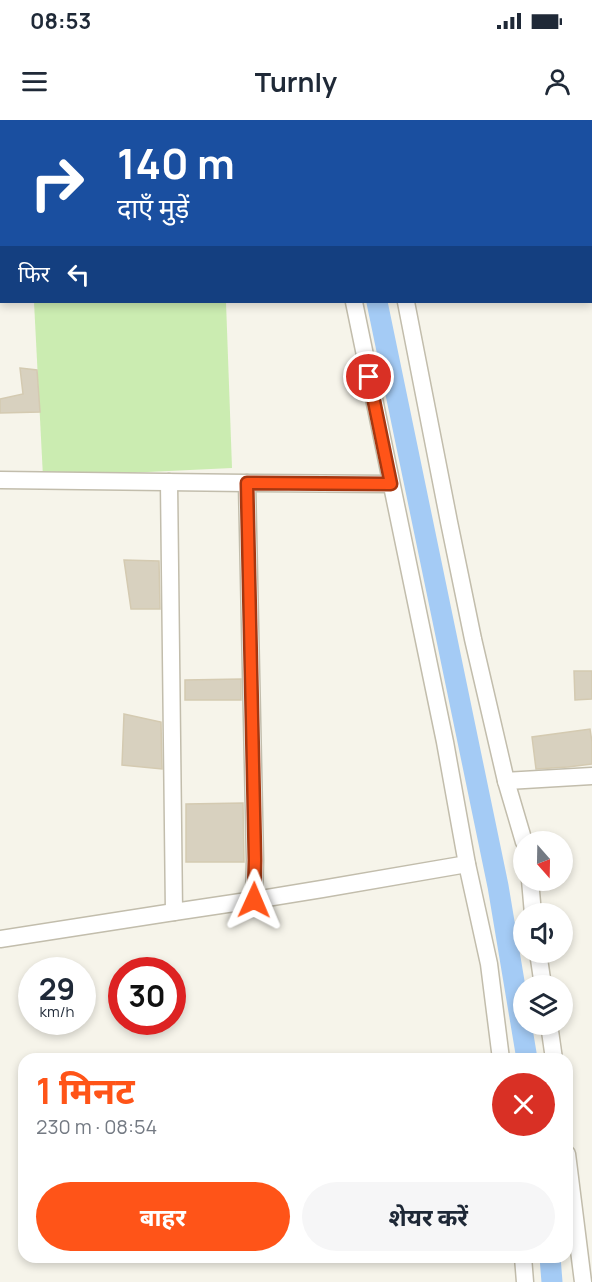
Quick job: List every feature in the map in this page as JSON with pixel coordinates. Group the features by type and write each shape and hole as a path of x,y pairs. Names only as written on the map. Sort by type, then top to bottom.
{"street":[{"path":"354,303 489,964 500,1053"},
{"path":"406,303 449,522 506,781 521,831"},
{"path":"0,480 391,484"},
{"path":"170,482 174,912"},
{"path":"247,483 255,848 254,900"},
{"path":"506,781 592,776"},
{"path":"0,939 467,864"},
{"path":"551,1035 553,1053"},
{"path":"573,1202 583,1282"},
{"path":"523,1263 525,1282"}],"green space":[{"path":"34,303 226,303 232,468 43,477"}],"building":[{"path":"20,368 37,370 40,412 0,413 0,399 23,394"},
{"path":"124,560 159,561 160,609 131,609"},
{"path":"574,671 592,671 592,699 575,700"},
{"path":"241,679 241,700 185,700 185,680"},
{"path":"124,714 161,722 162,769 122,765"},
{"path":"590,729 592,764 536,769 532,737"},
{"path":"243,803 244,862 186,862 186,804"}],"waterway":[{"path":"377,303 498,886 526,1053"},
{"path":"550,1263 552,1282"}],"route":[{"path":"254,900 247,483 391,484 369,377"}]}
